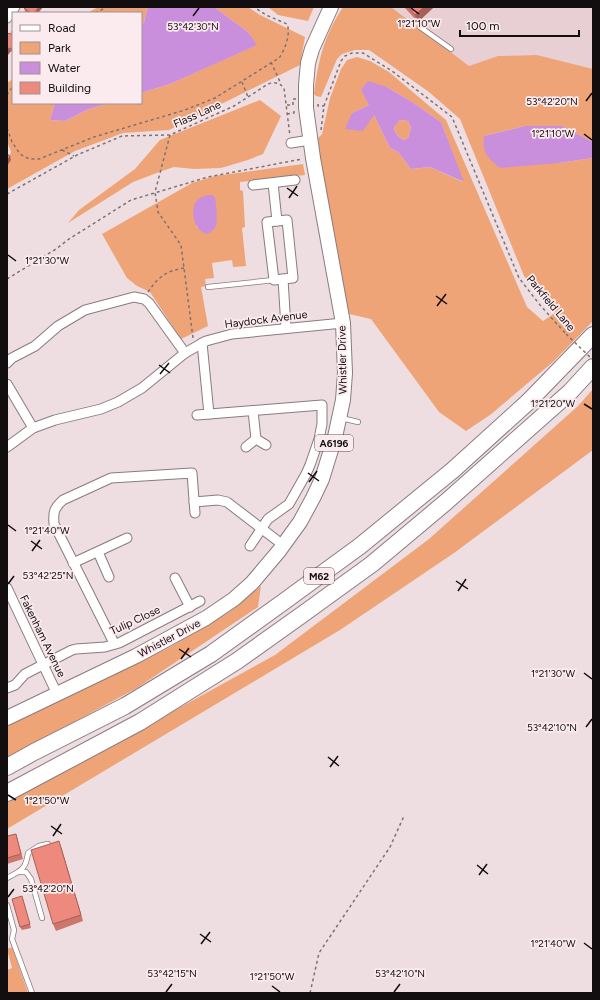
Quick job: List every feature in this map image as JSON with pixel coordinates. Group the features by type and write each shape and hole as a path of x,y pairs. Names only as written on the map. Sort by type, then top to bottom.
{"highway":[{"name":"M62","path":"7,767 125,706 211,654 360,546 453,470 528,402 593,335"},
{"name":"M62","path":"7,793 140,722 237,661 372,564 446,502 570,392 593,367"}],"main road":[{"name":"Whistler Drive","path":"7,718 130,660 206,618 234,600 252,583 300,522 322,479 330,456 343,400 345,373 342,323 310,138 306,108 306,85 308,63 316,38 331,7"}],"street":[{"path":"7,18 15,7"},
{"path":"292,143 310,138"},
{"path":"254,185 295,180"},
{"path":"273,183 277,221"},
{"path":"287,220 293,278 283,279 274,280 268,222 287,220"},
{"path":"283,279 286,328"},
{"path":"7,363 12,358 35,346 62,323 85,310 134,297 144,299 149,303 185,353"},
{"name":"Haydock Avenue","path":"7,447 33,428 55,420 101,409 118,402 142,388 185,353 202,343 232,334 342,323"},
{"path":"202,343 209,414"},
{"path":"7,384 33,428"},
{"path":"198,416 322,405 322,424 319,439 310,465 289,504 273,515 261,529 250,546"},
{"path":"253,411 256,439"},
{"path":"256,439 266,445"},
{"path":"246,447 256,439"},
{"path":"114,643 54,524 54,513 57,506 63,500 111,478 192,473 195,513"},
{"path":"194,502 218,500 228,502 282,545"},
{"path":"73,563 127,538"},
{"path":"98,552 108,577"},
{"path":"175,578 190,607"},
{"name":"Fakenham Avenue","path":"7,588 57,694"},
{"name":"Tulip Close","path":"7,688 15,685 25,674 76,649 105,647 114,643 119,643 200,601"}],"lane":[{"path":"420,27 451,49"},
{"path":"208,287 274,280"},
{"path":"339,418 358,422"},
{"path":"7,878 19,872 27,863 28,853 39,846 48,844"},
{"path":"19,872 26,872 31,879 42,918"},
{"path":"7,905 14,930 12,939 32,993"}],"path":[{"path":"97,12 107,7"},
{"path":"7,128 15,148 24,157 39,159 94,137 193,107 215,98 279,58 283,53 287,39 288,26 284,21 266,15 254,7"},
{"name":"Parkfield Lane","path":"310,138 316,135 320,130 324,106 341,61 345,56 352,52 363,53 392,71 452,117 481,183 519,278 540,305 566,334 593,360"},
{"path":"271,62 284,88 292,143"},
{"path":"241,81 248,97"},
{"name":"Flass Lane","path":"7,194 74,156 122,136 170,134 234,106 268,84 274,82 281,84"},
{"path":"287,105 293,105 293,99 296,99 296,103"},
{"path":"287,114 294,113 294,109 300,108"},
{"path":"170,134 155,192 158,212 181,245 194,348"},
{"path":"62,150 74,156"},
{"path":"7,279 131,200 208,177 305,158"},
{"path":"144,299 156,280 174,270 184,268"},
{"path":"310,993 319,953 390,847 404,816"}],"shaded area":[{"path":"391,7 593,7 593,69 537,55 498,56 469,66"}],"green space":[{"path":"98,7 148,7 144,22 142,24 142,12 89,12"},
{"path":"214,7 248,7 260,15 305,37 300,65 169,130 123,133 75,151 7,189 7,163 11,152 7,141 7,83 12,80 12,104 55,104 50,120 65,121 89,109 106,104 142,104 142,93 170,84 256,45 248,32"},
{"path":"268,7 314,7 308,21 278,15"},
{"path":"343,7 391,7 469,66 498,56 537,55 593,69 593,142 562,126 525,126 484,136 559,163 593,158 593,321 554,361 490,415 466,431 439,412 371,319 349,314 316,140 322,134 330,98 341,69 347,60 357,57 370,61 389,72 446,120 527,307 543,321 555,313 524,276 460,119 429,92 369,50 355,50 342,54 337,59 321,97 314,94 323,49 336,18","holes":["387,87 441,122 463,182 430,167 411,169 398,152 390,148 374,115 352,113 369,105"]},
{"path":"260,100 281,116 263,154 221,168 194,169 174,167 162,171 133,182 68,223 79,210 135,169 160,140"},
{"path":"400,120 408,121 411,128 408,138 404,140 400,138 394,128"},
{"path":"303,164 305,175 240,182 240,190 243,191 245,227 242,228 246,266 233,267 232,260 212,263 214,278 205,279 206,286 201,287 208,326 181,339 150,292 137,286 127,278 102,234 192,183 215,176","holes":["194,214 216,218 216,226 197,228"]},
{"path":"593,389 593,450 454,553 340,630 7,829 7,803 275,655 429,539 578,406"},
{"path":"261,586 258,607 137,688 7,758 7,726 170,647 229,612"},
{"path":"12,947 28,993 7,993 7,970 12,968 7,949"}],"water":[{"path":"148,7 214,7 248,32 257,45 170,84 142,93 142,24 144,22"},
{"path":"368,81 387,87 441,122 464,182 430,167 411,169 398,152 390,148 374,115 363,131 345,129 352,113 369,105 361,90","holes":["400,120 408,121 411,128 408,138 404,140 397,135 394,127"]},
{"path":"55,104 106,104 89,109 65,121 50,120"},
{"path":"525,126 562,126 593,142 593,158 559,163 500,168 492,161 485,151 484,136"},
{"path":"212,195 215,197 217,223 213,230 206,234 196,225 193,214 194,206 200,198"}],"building":[{"path":"39,7 35,12 30,12 24,8"},
{"path":"408,7 424,7 415,15"},
{"path":"9,33 12,34 12,48 11,49 9,48 7,51 7,35"},
{"path":"7,154 10,156 7,161"},
{"path":"16,834 21,854 7,858 7,836"},
{"path":"59,841 81,915 53,924 31,850"},
{"path":"22,896 30,924 20,927 12,899"}]}
